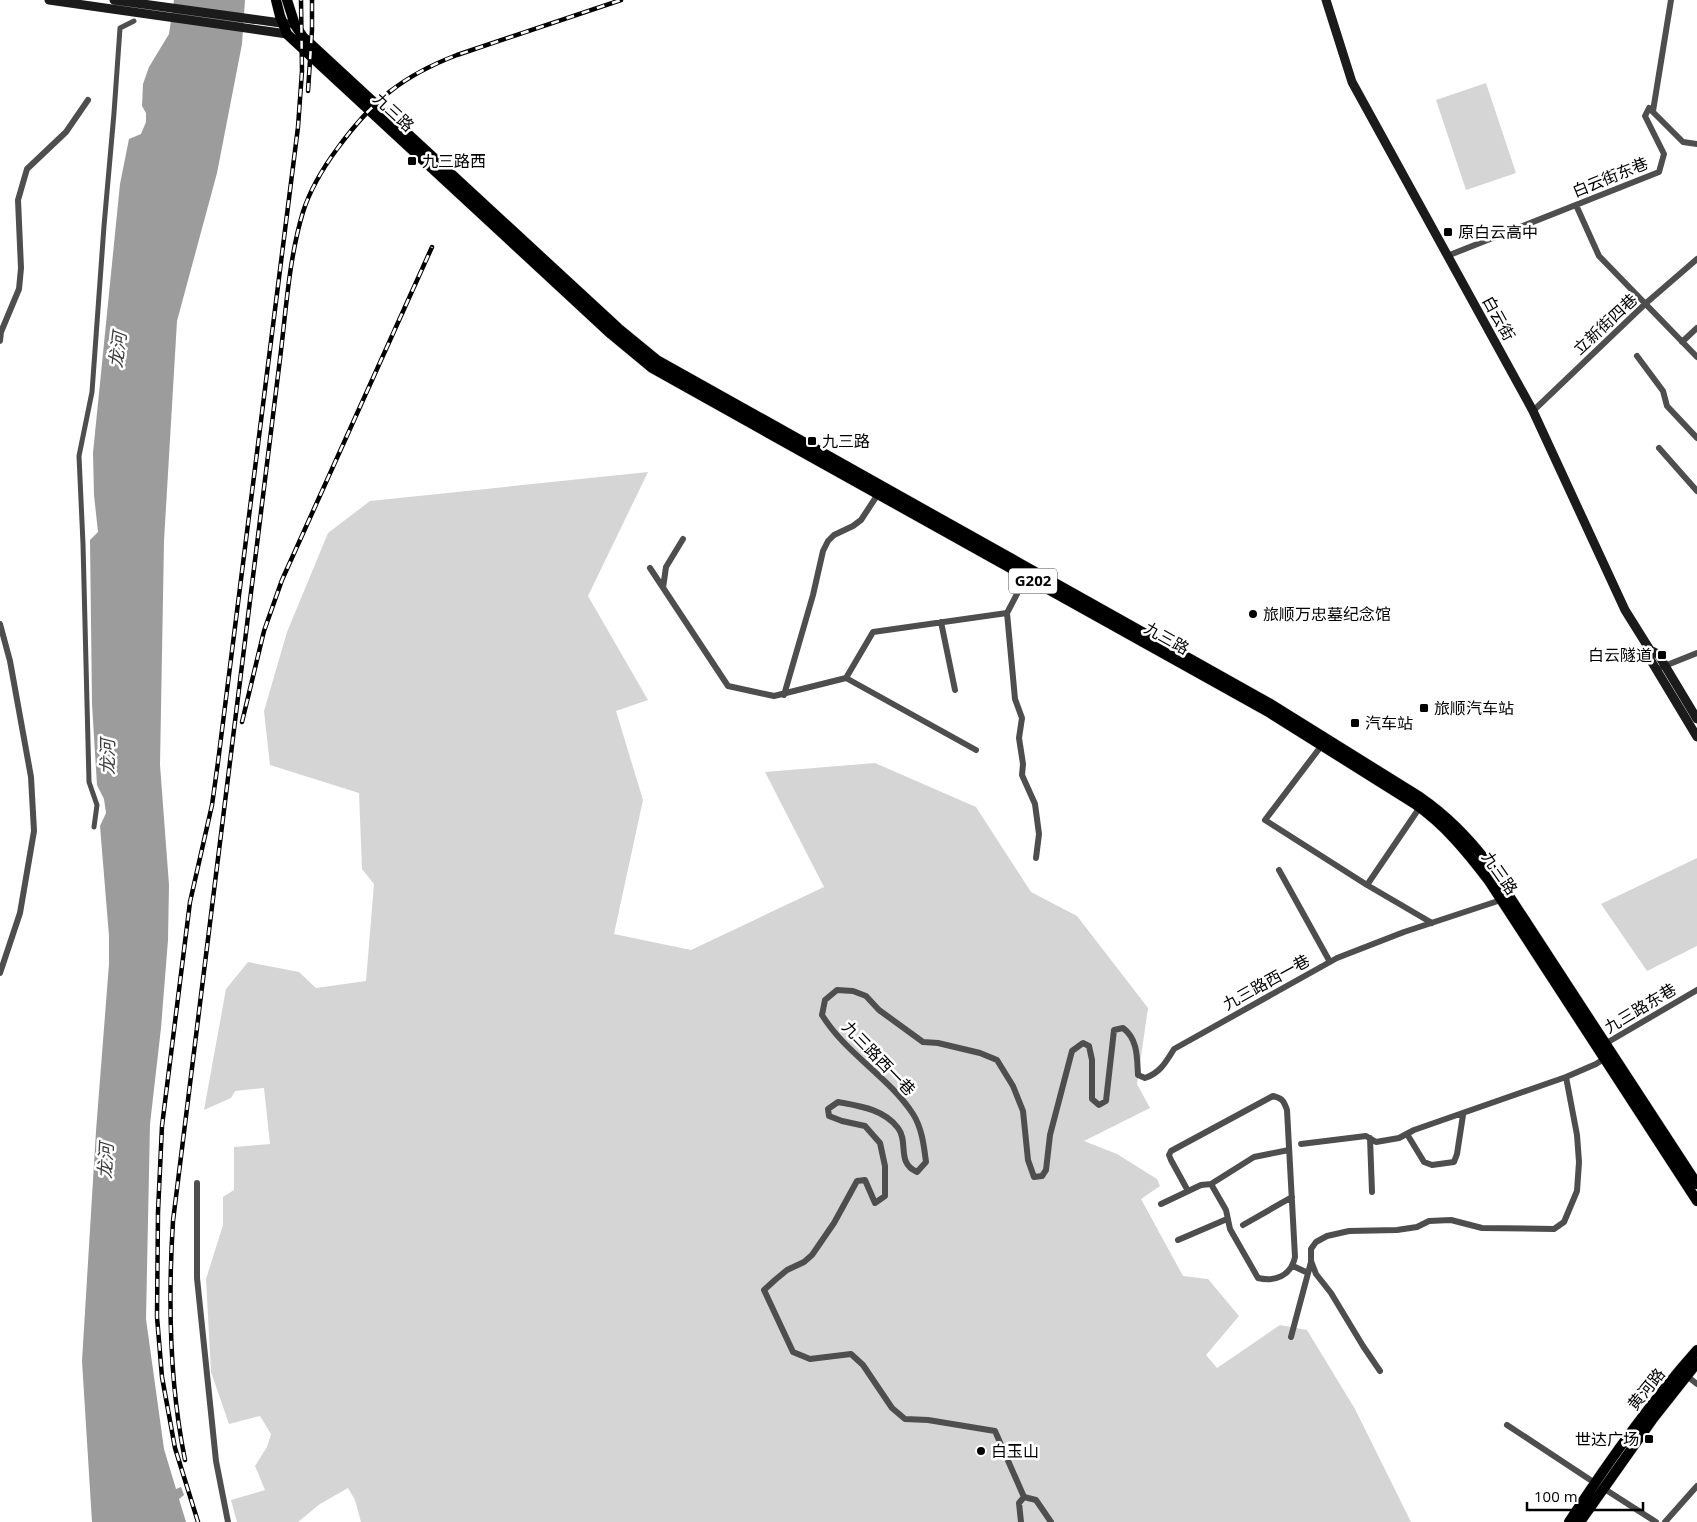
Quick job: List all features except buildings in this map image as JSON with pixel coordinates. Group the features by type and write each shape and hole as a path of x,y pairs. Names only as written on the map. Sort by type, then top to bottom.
{"highway":[{"name":"G202","path":"276,0 287,34"},
{"name":"G202","path":"287,0 295,25"},
{"path":"287,34 295,25"},
{"name":"九三路","path":"295,25 302,37 643,350 881,491"},
{"name":"九三路","path":"287,34 638,357 667,377 881,491 1270,712 1420,807 1457,841 1506,898"},
{"name":"九三路","path":"1028,573 1274,706 1420,797 1464,834 1487,862 1506,898 1602,1046 1697,1184"},
{"name":"九三路","path":"1609,1056 1697,1201"},
{"name":"黄河路","path":"1580,1522 1599,1486 1646,1412 1697,1350"},
{"name":"黄河路","path":"1569,1522 1697,1363"}],"main road":[{"path":"49,0 168,12 249,23 295,25"},
{"path":"114,0 168,12"},
{"name":"白云街","path":"1326,0 1352,82 1533,411 1625,610 1650,650 1658,654 1661,668 1697,737"},
{"path":"249,23 287,34"},
{"name":"白云街","path":"1661,668 1697,720"}],"street":[{"path":"1671,0 1653,111 1684,142 1697,144"},
{"path":"94,827 97,805 89,782 79,456 92,392 120,28 134,21"},
{"path":"0,341 1,332 19,290 21,268 18,200 27,169 66,132 88,100"},
{"name":"白云街东巷","path":"1448,256 1659,172 1664,154 1645,116 1649,108 1653,111"},
{"path":"1576,205 1599,256 1697,357"},
{"name":"立新街四巷","path":"1533,411 1645,304 1697,259"},
{"path":"1682,342 1697,328"},
{"path":"1637,356 1663,391 1667,406 1697,438"},
{"path":"1659,448 1697,491"},
{"path":"784,695 828,541 834,535 861,520 881,491"},
{"path":"663,588 666,567 683,539"},
{"path":"650,568 728,686 774,696 846,678 873,632 1007,613"},
{"path":"1028,573 1007,613 1015,699 1022,718 1019,738 1023,764 1022,775 1035,804 1039,834 1036,858"},
{"path":"941,622 955,690"},
{"path":"0,624 10,661 32,777 34,831 20,913 0,973"},
{"path":"1661,668 1697,653"},
{"path":"846,678 976,750"},
{"path":"1322,745 1266,820 1367,885 1432,923"},
{"path":"1367,885 1420,807"},
{"path":"1280,870 1330,962"},
{"name":"九三路西一巷","path":"1024,1497 995,1431 928,1420 906,1419 892,1408 863,1365 851,1354 810,1359 794,1352 764,1290 781,1275 804,1262 812,1255 834,1223 857,1181 865,1180 875,1203 885,1196 885,1166 880,1143 865,1126 829,1116 828,1109 838,1102 866,1107 886,1116 900,1129 906,1162 909,1168 917,1172 926,1162 924,1140 914,1115 896,1093 853,1053 831,1029 822,1015 825,1000 837,990 853,991 866,996 879,1010 923,1042 938,1043 980,1053 997,1060 1013,1086 1022,1111 1028,1160 1034,1177 1042,1176 1046,1170 1050,1135 1072,1052 1083,1043 1089,1046 1092,1060 1092,1099 1099,1105 1106,1100 1114,1030 1122,1028 1130,1033 1136,1051 1138,1075 1145,1078 1155,1075 1174,1049 1330,962 1432,923 1506,898"},
{"name":"九三路东巷","path":"1602,1046 1697,990"},
{"path":"1301,1144 1366,1136 1376,1142 1399,1138 1566,1077 1609,1056"},
{"path":"1291,1337 1311,1261 1312,1249 1316,1242 1327,1236 1349,1231 1397,1230 1417,1227 1430,1220 1451,1220 1482,1228 1554,1229 1564,1222 1577,1190 1579,1162 1566,1077"},
{"path":"1188,1191 1171,1160 1169,1155 1171,1151 1273,1096 1279,1097 1284,1101 1287,1110 1295,1257 1293,1266 1284,1276 1276,1280 1258,1278 1230,1229 1226,1210 1211,1184"},
{"path":"1407,1134 1424,1162 1432,1165 1454,1162 1463,1115"},
{"path":"1370,1138 1372,1192"},
{"path":"1161,1204 1201,1185 1211,1184 1254,1157 1289,1150"},
{"path":"197,1183 198,1287 216,1461 228,1522"},
{"path":"1243,1224 1292,1197"},
{"path":"1178,1240 1227,1219"},
{"path":"1311,1261 1316,1274 1331,1293 1362,1346 1380,1371"},
{"path":"1293,1266 1308,1273"},
{"path":"1687,1376 1697,1384"},
{"path":"1507,1425 1656,1522"},
{"path":"1665,1522 1697,1486"},
{"path":"1021,1522 1019,1503 1024,1497 1036,1500 1051,1522"}],"shaded area":[{"path":"1486,83 1516,173 1466,190 1436,100"},
{"path":"648,472 588,596 648,700 616,711 643,800 614,934 691,950 824,887 765,772 875,763 976,807 1031,892 1077,916 1148,1008 1137,1084 1150,1108 1084,1141 1117,1154 1157,1179 1160,1186 1141,1199 1183,1276 1208,1279 1239,1316 1206,1355 1217,1368 1280,1325 1307,1330 1355,1409 1411,1522 361,1522 355,1500 348,1488 320,1504 298,1522 237,1522 231,1500 265,1490 255,1466 267,1447 271,1434 260,1416 229,1424 211,1372 206,1279 223,1225 223,1197 234,1190 234,1147 270,1144 264,1088 235,1091 231,1098 204,1110 226,989 248,962 299,972 316,988 366,981 374,884 362,869 359,793 270,765 264,711 287,632 328,533 370,501"},
{"path":"1697,858 1697,946 1647,971 1601,904"}],"water":[{"name":"龙河","path":"174,0 245,0 242,44 217,173 177,321 164,541 160,765 169,885 168,940 161,1028 150,1124 146,1319 164,1449 176,1489 181,1487 184,1495 179,1499 186,1522 92,1522 82,1361 96,1131 109,964 109,936 100,826 106,813 104,799 97,785 92,704 90,540 98,532 94,495 93,453 120,184 129,139 141,134 146,122 146,113 142,106 143,84 149,67 169,34"}],"railway":[{"path":"198,1522 175,1448 162,1377 157,1317 158,1212 162,1126 190,902 212,805 218,762 298,127 302,71 301,0"},
{"path":"308,91 312,0"},
{"path":"185,1460 176,1401 171,1341 173,1221 288,285 294,248 303,212 322,171 350,132 376,104 404,81 437,63 457,55 621,0"},
{"path":"242,722 264,631 282,580 432,247"}],"place":[{"name":"九三路西","path":"412,161"},
{"name":"原白云高中","path":"1448,232"},
{"name":"九三路","path":"812,441"},
{"name":"旅顺万忠墓纪念馆","path":"1253,614"},
{"name":"白云隧道","path":"1662,655"},
{"name":"旅顺汽车站","path":"1424,708"},
{"name":"汽车站","path":"1355,723"},
{"name":"世达广场","path":"1649,1439"},
{"name":"白玉山","path":"981,1451"}]}
